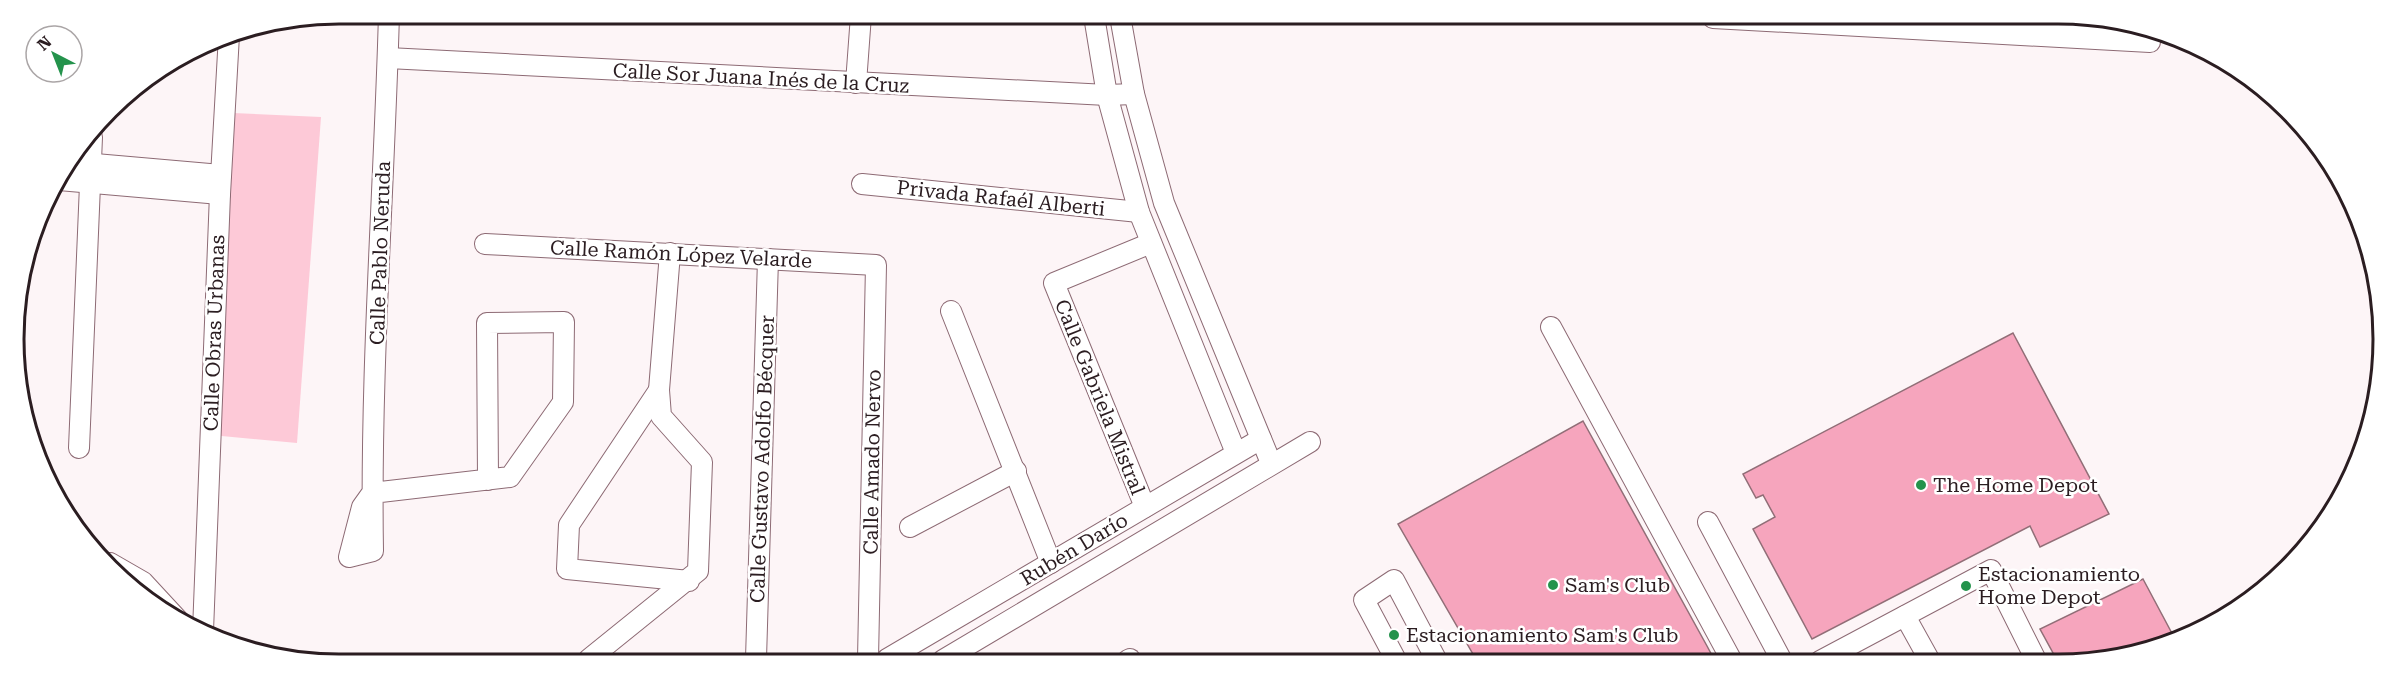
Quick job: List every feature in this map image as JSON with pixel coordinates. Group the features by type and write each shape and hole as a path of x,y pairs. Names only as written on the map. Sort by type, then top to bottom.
{"street":[{"name":"Calle Pablo Neruda","path":"389,24 372,493 488,480"},
{"path":"856,83 860,24"},
{"path":"1095,24 1107,95 1139,212 1236,453"},
{"path":"1121,24 1134,94 1164,203 1271,463"},
{"path":"1892,24 2125,31"},
{"name":"Calle Obras Urbanas","path":"203,623 220,185 228,44"},
{"name":"Calle Sor Juana Inés de la Cruz","path":"388,58 856,83 1107,95 1134,94"},
{"path":"79,448 84,169 90,146"},
{"path":"70,175 84,169 220,185"},
{"name":"Privada Rafaél Alberti","path":"862,184 1139,212"},
{"name":"Calle Gabriela Mistral","path":"1145,507 1054,283 1151,243"},
{"name":"Calle Ramón López Velarde","path":"485,244 876,265"},
{"path":"595,654 698,571 702,462 662,416 659,390 670,253"},
{"name":"Calle Gustavo Adolfo Bécquer","path":"756,654 768,259"},
{"name":"Calle Amado Nervo","path":"868,654 876,265"},
{"path":"951,311 1051,563"},
{"path":"564,322 563,402 510,477 488,480 488,323 564,322"},
{"path":"1551,327 1728,654"},
{"path":"659,390 569,525 567,568 689,580"},
{"name":"Rubén Darío","path":"896,654 1261,439"},
{"name":"Rubén Darío","path":"953,654 1271,463 1310,442"},
{"path":"910,527 1016,471"},
{"path":"1708,522 1778,654"},
{"path":"1837,654 1991,570 2033,654"},
{"path":"128,574 143,582 154,594"},
{"path":"1392,654 1364,600 1394,580 1434,654"},
{"path":"1905,616 1926,654"}],"shaded area":[{"path":"233,113 321,117 297,443 211,435"}],"building":[{"name":"The Home Depot","path":"2013,333 2109,514 2040,547 2030,526 1812,639 1753,529 1775,517 1763,495 1756,498 1743,474"},
{"name":"Sam's Club","path":"1583,421 1711,654 1473,654 1398,524"},
{"path":"2143,579 2172,633 2119,648 2054,654 2040,629"}],"place":[{"name":"The Home Depot","path":"1921,485"},
{"name":"Sam's Club","path":"1553,585"},
{"name":"Estacionamiento Home Depot","path":"1966,586"},
{"name":"Estacionamiento Sam's Club","path":"1394,635"}]}
